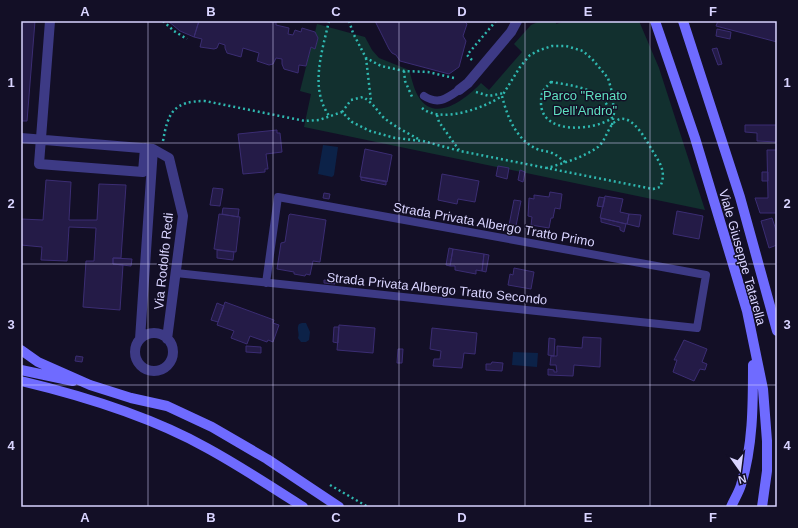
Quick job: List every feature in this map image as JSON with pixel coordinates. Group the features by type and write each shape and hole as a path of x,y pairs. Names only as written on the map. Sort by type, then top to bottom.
{"main road":[{"name":"Viale Giuseppe Tatarella","path":"655,21 695,138 746,311 754,347 763,389 767,441 767,471 762,507"},
{"name":"Viale Giuseppe Tatarella","path":"683,21 740,197 777,331"},
{"path":"731,507 741,485 748,454 752,421 754,347"},
{"path":"21,350 38,362 90,384 131,398 167,406 212,427 267,459 339,507"},
{"path":"21,370 50,378 90,384"},
{"path":"21,381 53,388 85,398 162,426 206,448 303,507"}],"street":[{"path":"21,138 41,139 153,150 143,172 39,164 41,139 50,21"},
{"path":"459,90 468,83 511,32 517,21"},
{"name":"Via Rodolfo Redi","path":"153,150 169,158 183,216 176,273 167,339 172,351 169,363 159,370 147,370 141,367 137,362 135,350 140,339 153,150"},
{"path":"140,339 151,334 157,334 167,339"}],"lane":[{"path":"424,96 431,101 442,100 459,90"},
{"name":"Strada Privata Albergo Tratto Primo","path":"266,283 278,197 706,275 696,328"},
{"name":"Strada Privata Albergo Tratto Secondo","path":"176,273 696,328"}],"path":[{"path":"163,21 174,31 187,38"},
{"path":"329,21 319,65 318,77 320,96 324,108 330,117"},
{"path":"349,21 366,58 372,102"},
{"path":"468,64 472,60 467,55 496,21"},
{"path":"565,162 552,153 536,149 524,140 515,129 509,118 502,96 520,67 530,55 552,46 566,46 583,51 594,60 608,78 612,92 614,113 612,125"},
{"path":"366,58 381,66 404,71 428,72 456,79"},
{"path":"551,82 578,87 592,93 604,101 612,118 593,126 572,128 556,125 546,119 541,109 541,94 551,82"},
{"path":"468,83 473,90 479,93 489,96 504,94"},
{"path":"153,150 176,107 190,101 205,101 305,121 319,120 330,117 342,112 351,100 363,97 372,102 383,117 402,130 423,141"},
{"path":"342,112 352,122 370,131 395,138 423,141 460,151 547,168 653,188 660,187 664,180 659,162 643,134 633,122 625,119 618,120 612,125 599,146 565,162 547,168"},
{"path":"437,115 440,122 460,151"}],"green space":[{"name":"Parco \"Renato Dell'Andro\"","path":"540,21 557,21 556,24 565,21 639,21 659,68 705,210 304,127 311,94 300,91 311,47 315,48 318,38 315,32 317,24 365,37 372,50 379,58 409,70 420,99 427,106 435,109 443,108 460,101 481,83 489,90 522,52 514,44 531,25"}],"water":[{"path":"323,145 338,147 334,175 332,177 318,174"},
{"path":"302,323 306,323 310,332 309,340 306,342 301,342 298,338 298,326"},
{"path":"513,352 538,353 537,367 512,365"}],"building":[{"path":"21,21 35,21 27,121 21,121"},
{"path":"168,21 199,21 194,37 180,31"},
{"path":"199,21 276,21 276,25 289,28 288,34 293,35 295,30 301,32 302,28 315,32 318,38 315,49 311,47 306,66 299,65 298,73 284,69 282,59 276,58 273,64 269,65 257,61 259,53 243,48 241,57 227,53 225,45 219,43 217,48 214,49 200,47 202,39 194,37"},
{"path":"375,21 464,21 467,24 463,36 466,41 459,67 449,74 400,61 389,49"},
{"path":"718,21 777,21 777,42 716,26"},
{"path":"717,29 731,32 730,39 716,36"},
{"path":"717,48 722,64 718,65 712,49"},
{"path":"745,125 777,125 777,142 757,141 757,133 745,132"},
{"path":"277,130 277,133 280,133 282,152 266,154 268,169 265,169 265,172 243,174 238,134"},
{"path":"365,149 392,155 387,182 360,177"},
{"path":"767,150 777,150 777,213 760,213 755,198 768,198"},
{"path":"498,166 509,168 507,179 496,176"},
{"path":"520,170 525,172 523,182 518,180"},
{"path":"762,172 768,172 768,181 762,181"},
{"path":"442,174 479,181 475,202 458,199 457,204 438,200"},
{"path":"361,177 386,181 386,185 361,180"},
{"path":"46,180 71,182 69,220 97,220 99,184 126,185 121,258 113,258 113,264 123,265 120,310 83,307 86,261 94,261 96,228 69,227 67,261 41,260 42,247 21,245 21,219 43,220"},
{"path":"213,188 223,189 220,206 210,205"},
{"path":"550,192 562,194 560,209 555,208 549,228 531,225 532,217 528,216 529,198 534,199 534,195 549,197"},
{"path":"324,193 330,194 329,199 323,198"},
{"path":"605,196 623,199 620,212 629,214 627,224 600,218"},
{"path":"599,197 605,198 603,207 597,206"},
{"path":"514,200 521,201 515,231 508,230"},
{"path":"223,208 239,209 238,217 222,214"},
{"path":"677,211 703,216 699,239 673,234"},
{"path":"219,214 240,217 236,252 214,249"},
{"path":"290,214 326,220 320,262 313,261 310,275 306,274 305,276 294,274 294,272 277,269 281,243 285,242"},
{"path":"629,214 641,215 639,227 627,224"},
{"path":"601,218 626,224 624,232 620,230 620,227 601,222"},
{"path":"772,218 777,233 777,245 769,248 761,221"},
{"path":"449,248 453,249 450,266 446,265"},
{"path":"453,249 484,254 482,271 476,270 476,274 455,270 455,266 450,266"},
{"path":"217,250 234,252 233,260 217,258"},
{"path":"484,254 489,255 486,272 482,271"},
{"path":"113,258 132,259 131,266 113,264"},
{"path":"514,268 534,272 531,289 508,285 510,274 513,275"},
{"path":"324,280 335,281 335,284 324,283"},
{"path":"225,302 274,320 273,323 279,325 273,342 268,340 267,342 250,336 247,344 231,338 234,331 217,325"},
{"path":"217,303 224,306 218,322 211,320"},
{"path":"339,325 375,328 373,353 337,350"},
{"path":"334,327 339,327 338,343 333,342"},
{"path":"432,328 477,333 475,354 464,353 462,368 433,366 434,359 440,359 441,351 430,349"},
{"path":"583,337 601,338 600,367 574,365 573,376 548,375 548,369 557,372 556,365 550,365 551,356 557,356 557,346 582,348"},
{"path":"549,338 555,339 554,356 548,355"},
{"path":"684,340 707,349 702,362 707,364 705,370 700,369 694,381 673,372 677,360 674,360"},
{"path":"246,346 261,347 261,353 246,352"},
{"path":"398,349 403,349 402,363 397,363"},
{"path":"76,356 83,357 82,362 75,361"},
{"path":"492,362 503,363 502,371 486,370 486,364 491,364"}]}
